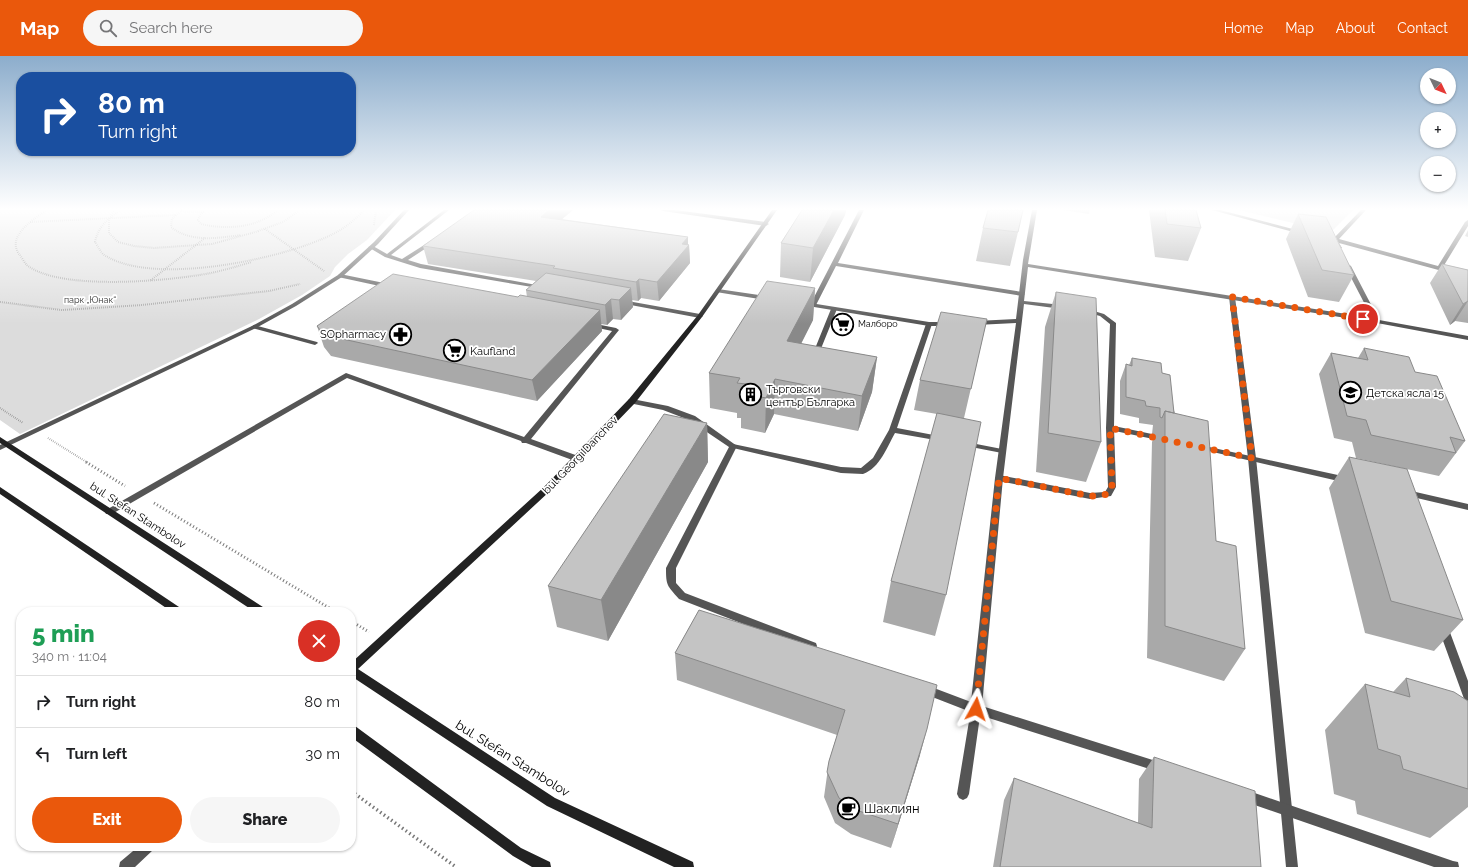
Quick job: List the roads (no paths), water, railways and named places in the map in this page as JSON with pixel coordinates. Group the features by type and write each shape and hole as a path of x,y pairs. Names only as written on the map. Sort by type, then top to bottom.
{"main road":[{"name":"bul. Georgi Danchev","path":"356,664 578,459 632,400 700,316 749,248"},
{"name":"bul. Stefan Stambolov","path":"0,439 254,607"},
{"path":"0,490 172,607"},
{"name":"bul. Stefan Stambolov","path":"356,672 551,802 688,867"},
{"path":"356,734 517,852 545,867"}],"street":[{"path":"0,448 254,327 300,302 340,276 371,248 387,256 420,266 552,290"},
{"path":"387,256 398,248"},
{"path":"403,261 423,248"},
{"path":"813,305 843,248"},
{"path":"963,794 976,709 1002,451 1021,298 1029,248"},
{"path":"1339,248 1342,254"},
{"path":"1364,248 1468,276"},
{"path":"1440,268 1452,248"},
{"path":"1346,260 1377,321"},
{"path":"835,264 1021,298 1067,308"},
{"path":"1026,266 1232,297 1468,338"},
{"path":"340,276 394,287"},
{"path":"718,291 775,300"},
{"path":"1232,297 1252,458 1292,867"},
{"path":"615,301 700,316"},
{"path":"795,303 929,324 959,323"},
{"path":"812,362 834,309"},
{"path":"999,478 1090,496 1108,494 1112,487 1110,428 1113,323 1102,314 1082,310"},
{"path":"966,323 1019,321"},
{"path":"525,441 616,330 586,324"},
{"path":"632,400 665,408 692,418 733,446 841,470 863,471 876,460 893,430 929,324"},
{"path":"254,327 315,343"},
{"path":"109,512 346,375 578,459"},
{"path":"1110,428 1170,440"},
{"path":"893,430 1002,451"},
{"path":"1192,445 1357,482"},
{"path":"733,446 671,568 671,584 682,596 822,650"},
{"path":"1402,492 1468,507"},
{"path":"1439,615 1464,676 1468,696"},
{"path":"917,686 976,709 1171,771"},
{"path":"1236,793 1453,867"},
{"path":"125,867 143,851"}],"place":[{"name":"Малборо","path":"843,324"},
{"name":"SOpharmacy","path":"401,334"},
{"name":"Kaufland","path":"455,351"},
{"name":"Детска ясла 15","path":"1350,393"},
{"name":"Търговски център Българка","path":"750,395"},
{"name":"Шаклиян","path":"848,808"}],"park label":[{"name":"парк „Юнак“","path":"90,300"}]}
